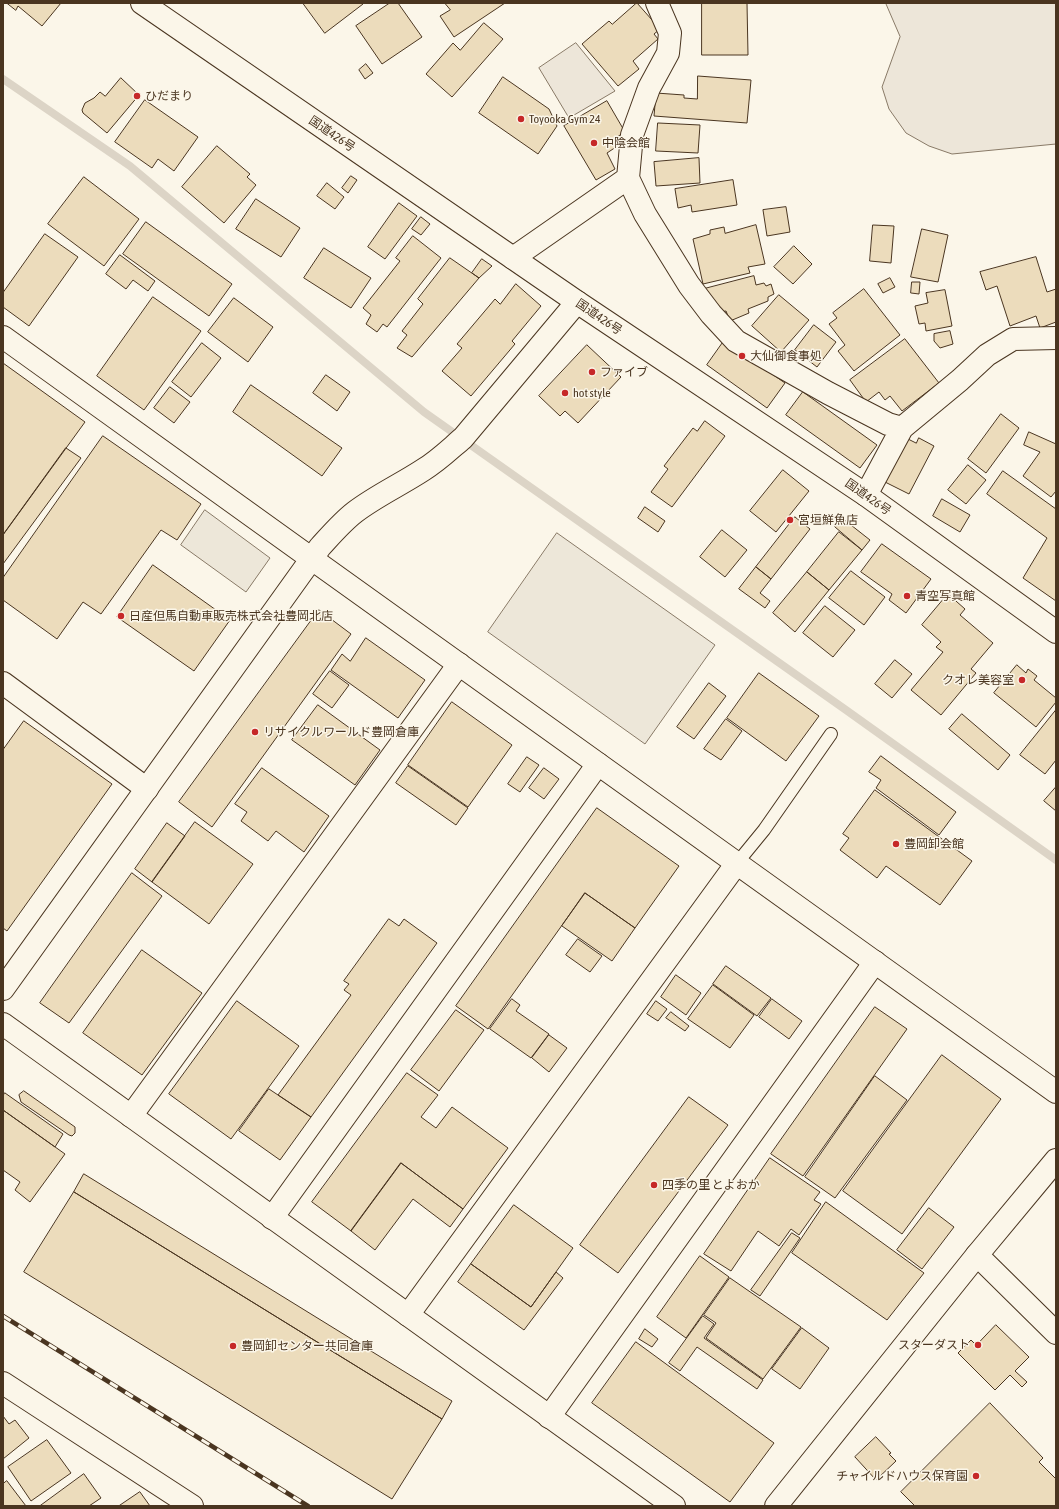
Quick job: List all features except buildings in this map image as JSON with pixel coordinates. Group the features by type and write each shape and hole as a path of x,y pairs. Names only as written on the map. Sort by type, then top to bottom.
{"main road":[{"path":"657,3 670,32 668,53 649,88 632,135 628,178 645,214 688,285 711,314 736,341 828,393 888,424 902,428"},
{"name":"国道426号","path":"147,4 577,302 866,495 1056,632"},
{"path":"513,258 628,178"},
{"path":"3,989 320,547 336,529 354,513 374,499 423,470 444,455 463,438 577,302"},
{"path":"3,337 1056,1092"},
{"path":"866,495 902,428 960,380 987,355 1012,340 1056,338"},
{"path":"131,1116 459,664"},
{"path":"3,684 147,789"},
{"path":"272,1218 598,764"},
{"path":"408,1315 737,863"},
{"path":"549,1417 875,962"},
{"path":"3,1024 674,1506"},
{"path":"776,1506 977,1255 1056,1160"},
{"path":"977,1255 1056,1333"},
{"path":"3,1383 192,1506"}],"lane":[{"path":"737,863 764,830 832,734"}],"shaded area":[{"path":"886,3 1056,3 1056,144 952,154 929,146 906,133 889,109 882,87 900,37"},
{"path":"576,43 615,91 569,118 539,68"},
{"path":"205,510 270,558 246,592 181,545"},
{"path":"557,533 715,645 645,744 488,632"}],"waterway":[{"path":"3,79 130,166 424,412 1056,860"}],"railway":[{"path":"3,1316 308,1506"}],"place":[{"name":"ひだまり","path":"137,96"},
{"name":"Toyooka Gym 24","path":"521,119"},
{"name":"中陰会館","path":"594,143"},
{"name":"大仙御食事処","path":"742,356"},
{"name":"ファイブ","path":"592,372"},
{"name":"hot style","path":"565,393"},
{"name":"宮垣鮮魚店","path":"790,520"},
{"name":"青空写真館","path":"907,596"},
{"name":"日産但馬自動車販売株式会社豊岡北店","path":"121,616"},
{"name":"クオレ美容室","path":"1022,680"},
{"name":"リサイクルワールド豊岡倉庫","path":"255,732"},
{"name":"豊岡卸会館","path":"896,844"},
{"name":"四季の里 とよおか","path":"654,1185"},
{"name":"スターダスト","path":"978,1345"},
{"name":"豊岡卸センター共同倉庫","path":"233,1346"},
{"name":"チャイルドハウス保育園","path":"976,1476"}]}
